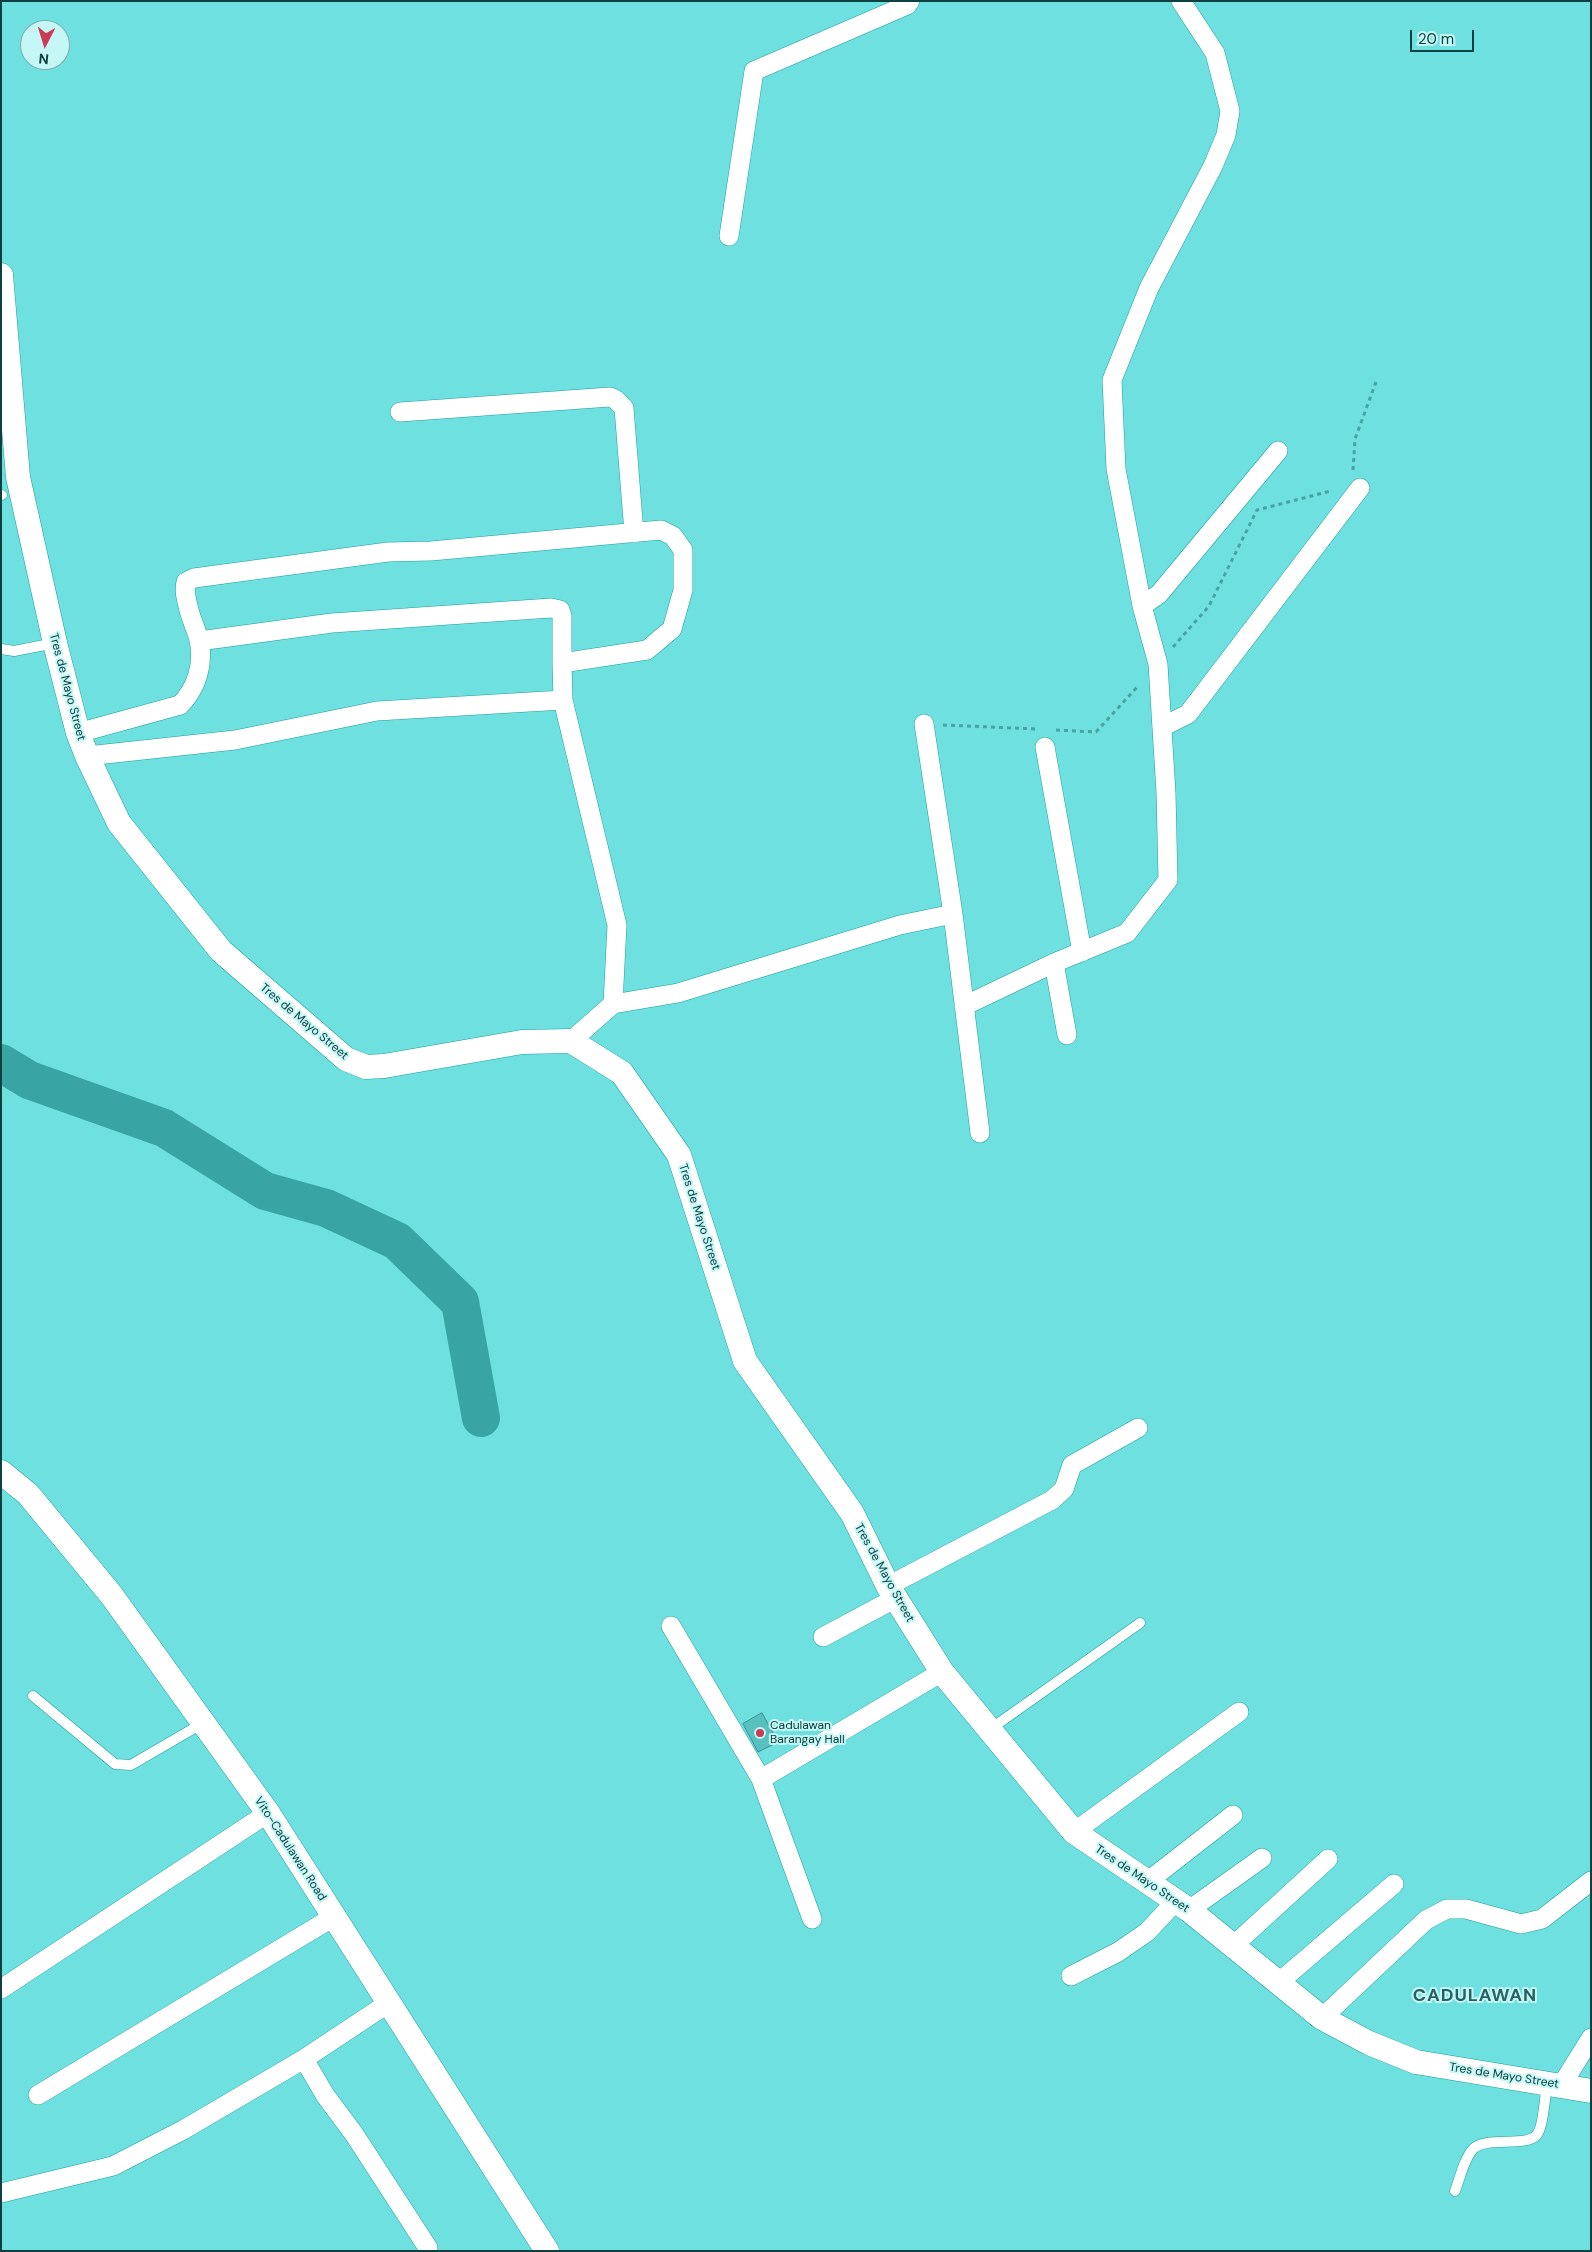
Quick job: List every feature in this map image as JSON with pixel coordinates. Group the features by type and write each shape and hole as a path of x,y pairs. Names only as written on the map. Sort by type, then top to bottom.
{"street":[{"path":"729,236 754,71 852,27 907,5 910,1"},
{"path":"964,1006 1054,963 1127,933 1168,880 1158,664 1142,606 1116,469 1112,380 1148,288 1213,166 1226,135 1230,111 1216,54 1181,1"},
{"name":"Tres de Mayo Street","path":"1,275 4,339 18,477 55,643 78,733 119,823 221,952 346,1059 366,1067 384,1066 522,1042 571,1041 622,1072 679,1155 745,1361 852,1513 892,1592 942,1672 1074,1832 1182,1906 1322,2018 1369,2043 1416,2062 1574,2086"},
{"path":"400,412 610,397 615,399 624,408 634,533"},
{"path":"1142,606 1159,594 1278,451"},
{"path":"1162,727 1188,714 1356,480"},
{"path":"78,733 180,704 190,694 200,674 199,641 184,588 186,582 194,578 388,552 431,551 661,530 673,536 683,550 683,590 672,629 647,650 562,662"},
{"path":"199,641 332,624 551,608 560,610 562,616 564,700 618,924 613,1004"},
{"path":"87,756 235,740 377,711 564,700"},
{"path":"924,724 953,914 980,1133"},
{"path":"1044,735 1082,952"},
{"path":"571,1041 613,1004 678,992 900,925 953,914"},
{"path":"1054,963 1067,1035"},
{"path":"823,1637 892,1592 1052,1500 1064,1489 1072,1465 1138,1428"},
{"name":"Vito-Cadulawan Road","path":"1,1472 28,1494 112,1596 268,1814 390,2002 547,2251"},
{"path":"670,1626 761,1780 812,1919"},
{"path":"761,1780 942,1672"},
{"path":"1074,1832 1239,1712"},
{"path":"1,1989 268,1814"},
{"path":"1147,1882 1233,1815"},
{"path":"1071,1976 1118,1952 1182,1906 1262,1858"},
{"path":"1233,1946 1328,1859"},
{"path":"1322,2018 1426,1920 1447,1909 1466,1909 1521,1924 1542,1919 1591,1881"},
{"path":"1278,1983 1394,1884"},
{"path":"38,2095 335,1916"},
{"path":"1,2193 113,2166 183,2130 304,2059 390,2002"},
{"path":"1574,2086 1591,2038"},
{"path":"1574,2086 1591,2053"},
{"path":"304,2059 325,2094 354,2134 428,2248"}],"lane":[{"path":"1,649 14,651 55,643"},
{"path":"988,1730 1140,1624"},
{"path":"33,1696 115,1764 122,1766 131,1765 203,1723"},
{"path":"1455,2191 1469,2154 1475,2147 1484,2144 1532,2138 1539,2132 1574,2086"}],"path":[{"path":"1356,480 1355,439 1376,382"},
{"path":"924,724 1044,735 1096,732 1209,606 1257,510 1326,494 1334,490"}],"building":[{"name":"Cadulawan Barangay Hall","path":"762,1713 778,1742 758,1752 743,1724"}],"waterway":[{"path":"1,1063 29,1080 164,1128 265,1191 326,1208 397,1241 460,1302 481,1418"}],"place":[{"name":"Cadulawan Barangay Hall","path":"760,1733"}],"district":[{"name":"CADULAWAN","path":"1475,1996"}]}
